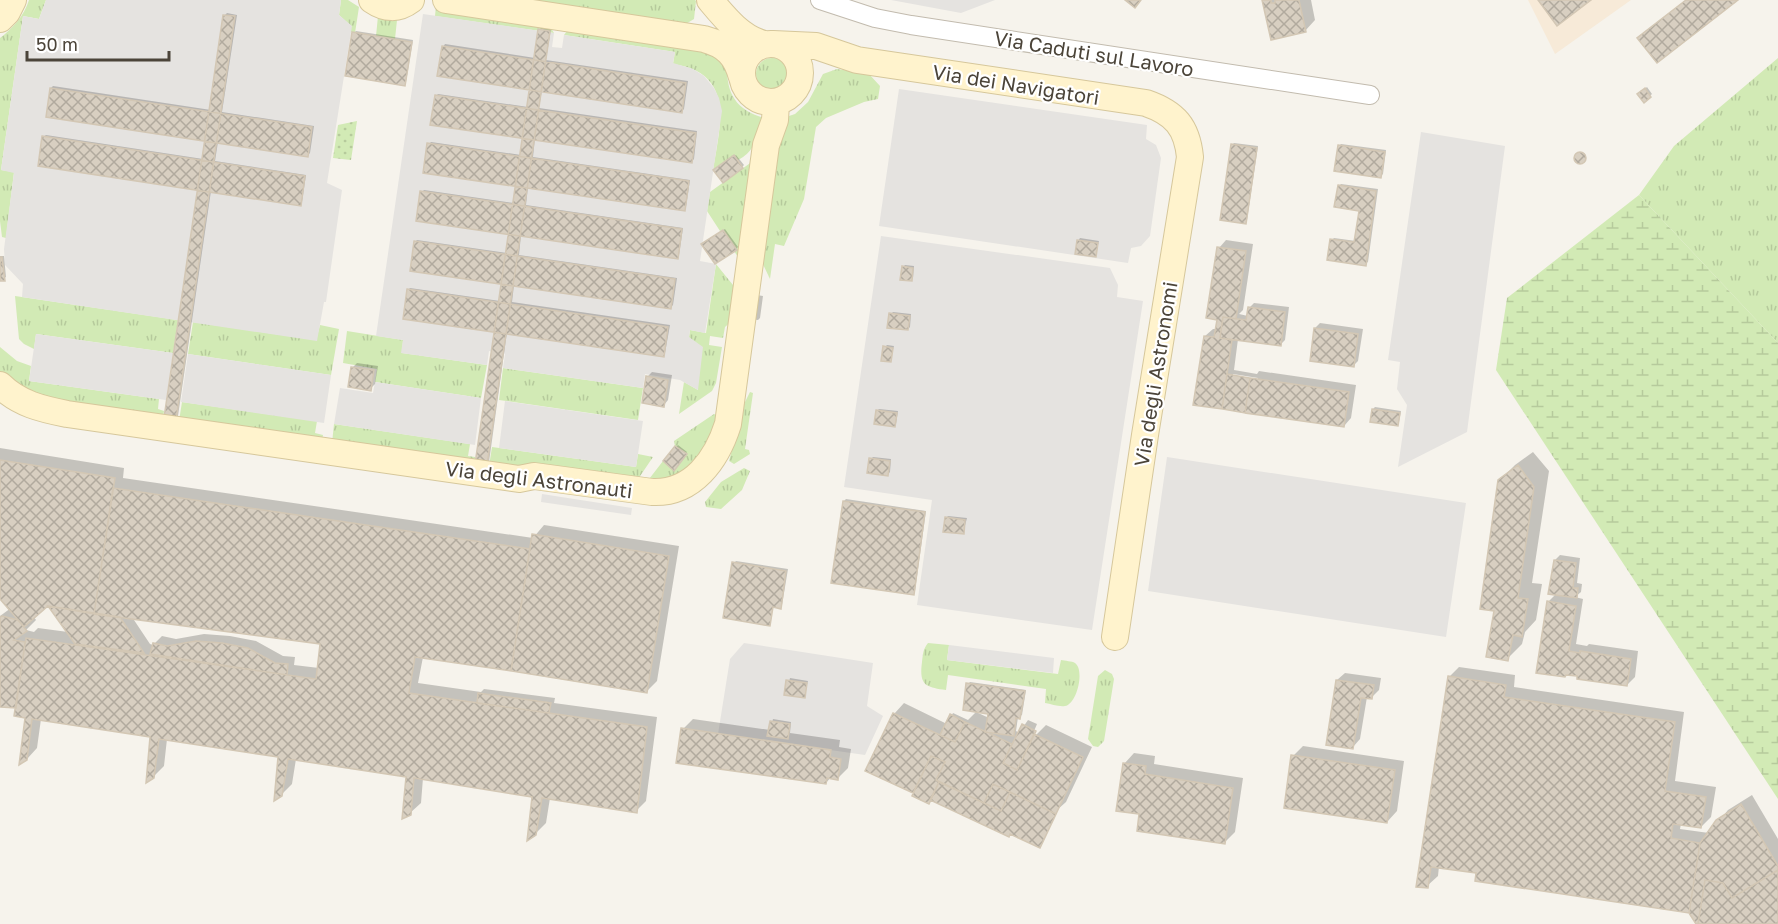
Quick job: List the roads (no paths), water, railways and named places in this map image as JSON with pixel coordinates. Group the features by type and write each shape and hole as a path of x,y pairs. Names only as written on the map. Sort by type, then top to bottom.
{"street":[{"path":"0,19 7,12 13,0"},
{"path":"372,0 380,6 389,8 398,7 411,0"},
{"path":"446,0 704,39 724,47 732,55 738,63 744,86 757,100 786,96 800,74 796,58 783,46 753,41 743,36 710,0"},
{"name":"Via Caduti sul Lavoro","path":"820,0 875,18 911,25 1370,95"},
{"path":"742,77 742,68 749,53 769,44"},
{"name":"Via dei Navigatori","path":"769,44 816,46 857,60 1146,103 1162,108 1173,116"},
{"name":"Via dei Navigatori","path":"786,96 826,63 857,60"},
{"name":"Via degli Astronauti","path":"0,386 31,406 67,414 509,478 534,476 652,492 670,491 688,483 704,469 718,450 728,424 766,145 786,96"},
{"name":"Via degli Astronomi","path":"1114,637 1144,435 1190,158 1186,135 1173,116"}]}
